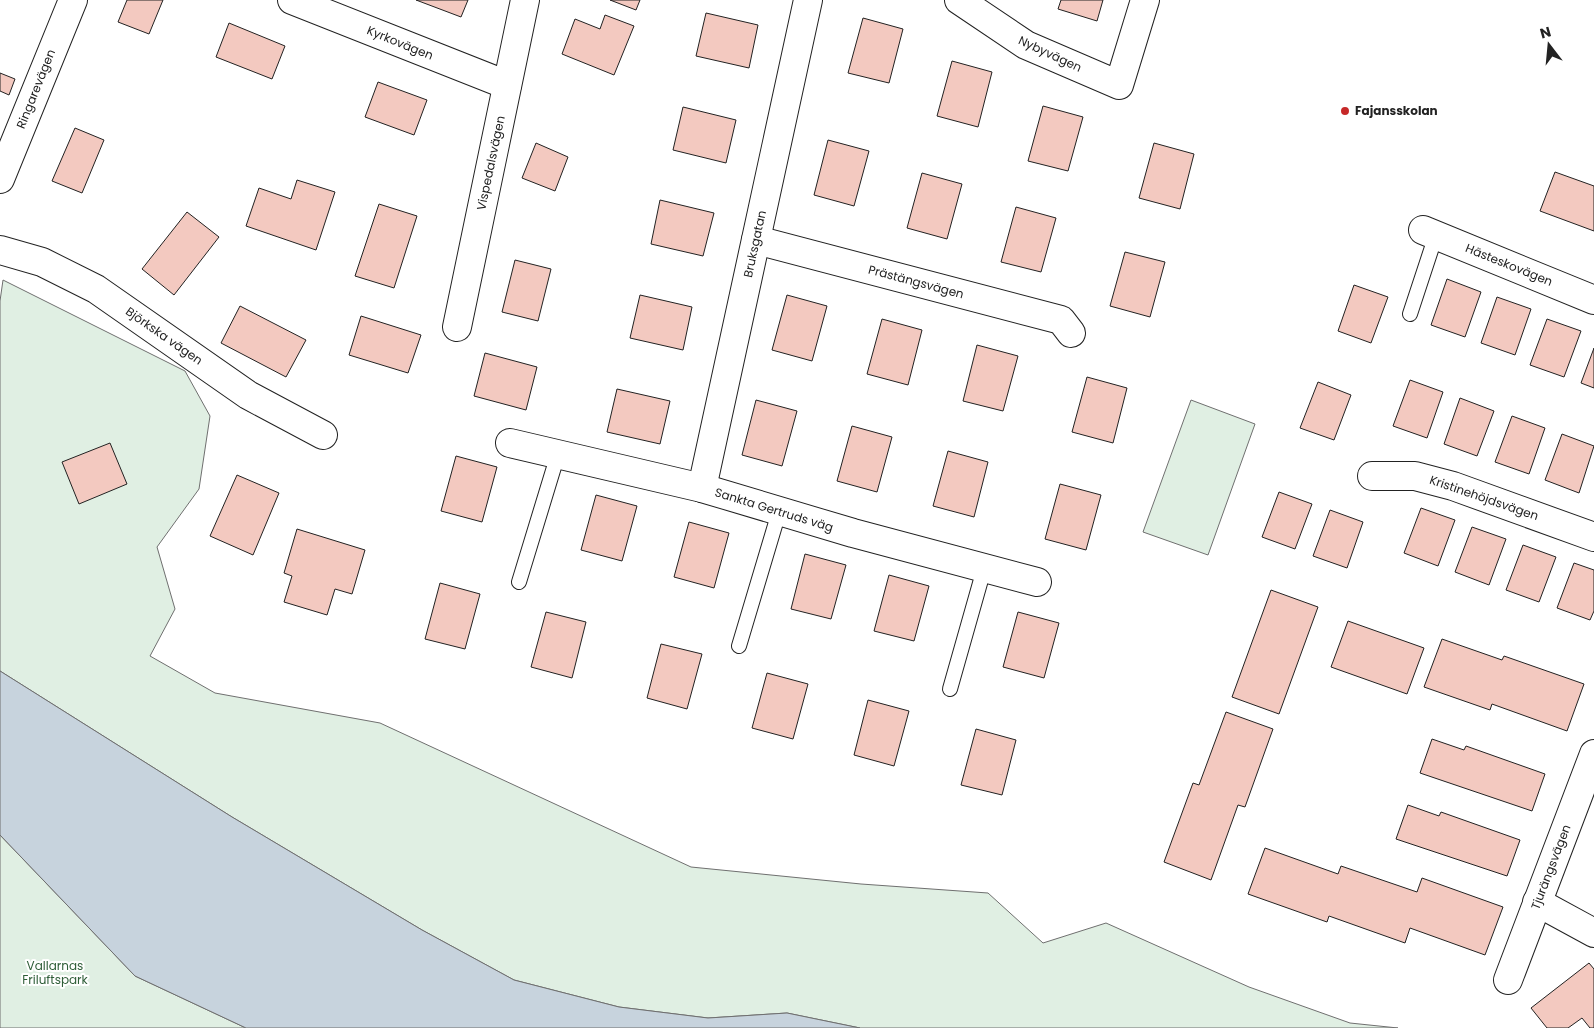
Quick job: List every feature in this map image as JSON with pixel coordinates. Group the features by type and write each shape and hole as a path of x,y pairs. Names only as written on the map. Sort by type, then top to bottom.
{"street":[{"name":"Ringarevägen","path":"0,179 73,0"},
{"name":"Kyrkovägen","path":"292,0 507,85"},
{"name":"Vispedalsvägen","path":"457,327 525,0"},
{"name":"Bruksgatan","path":"702,488 808,0"},
{"name":"Nybyvägen","path":"959,0 1026,44 1119,85 1145,0"},
{"name":"Hästeskovägen","path":"1430,233 1594,300"},
{"name":"Prästängsvägen","path":"756,240 1061,320 1071,333"},
{"name":"Björkska vägen","path":"0,250 42,262 96,289 248,395 322,435"},
{"name":"Sankta Gertruds väg","path":"510,443 702,488 778,512 1037,582"},
{"name":"Kristinehöjdsvägen","path":"1372,476 1415,476 1453,486 1594,536"},
{"name":"Tjurängsvägen","path":"1508,980 1594,754"},
{"path":"1537,902 1594,933"}],"lane":[{"path":"1410,314 1430,233"},
{"path":"519,582 558,454"},
{"path":"739,646 778,512"},
{"path":"950,688 984,569"}],"green space":[{"path":"3,280 185,371 210,416 199,489 157,547 175,609 150,656 215,693 380,723 691,867 861,884 988,893 1043,943 1106,923 1249,987 1350,1023 1398,1028 860,1028 787,1013 708,1018 619,1007 514,980 422,930 232,817 0,671 0,301"},
{"path":"1191,400 1255,424 1208,555 1143,532"},
{"name":"Vallarnas Friluftspark","path":"0,835 135,976 246,1028 0,1028"}],"shaded area":[{"path":"0,671 232,817 422,930 514,980 619,1007 708,1018 787,1013 860,1028 246,1028 135,976 0,835"}],"building":[{"path":"127,0 163,0 149,34 118,22"},
{"path":"416,0 468,0 461,17"},
{"path":"610,0 640,0 636,10"},
{"path":"1061,0 1103,0 1097,21 1058,9"},
{"path":"706,13 758,25 749,68 696,56"},
{"path":"605,15 634,26 614,75 562,54 575,19 600,29"},
{"path":"863,18 903,29 889,83 848,73"},
{"path":"229,23 285,46 272,79 216,57"},
{"path":"952,61 992,72 978,127 937,116"},
{"path":"0,73 15,79 9,95 0,91"},
{"path":"378,82 427,100 414,135 365,117"},
{"path":"1043,106 1083,117 1068,171 1028,161"},
{"path":"683,107 736,120 726,163 673,150"},
{"path":"75,128 104,140 82,193 52,181"},
{"path":"828,140 869,151 854,206 814,195"},
{"path":"536,143 568,157 555,191 522,178"},
{"path":"1154,143 1194,154 1180,209 1139,198"},
{"path":"1555,172 1594,186 1594,231 1540,211"},
{"path":"922,173 962,184 947,239 907,228"},
{"path":"297,180 335,192 316,250 246,226 259,188 291,199"},
{"path":"660,200 714,213 703,256 651,244"},
{"path":"379,204 417,216 394,288 355,276"},
{"path":"1016,207 1056,218 1041,272 1001,262"},
{"path":"187,212 219,237 174,295 142,269"},
{"path":"1125,252 1165,262 1150,317 1110,306"},
{"path":"515,260 551,269 538,321 502,312"},
{"path":"1447,279 1481,292 1465,337 1431,325"},
{"path":"1354,285 1388,297 1371,343 1338,331"},
{"path":"640,295 692,307 683,350 630,338"},
{"path":"787,295 827,306 812,361 772,350"},
{"path":"1497,297 1531,309 1515,355 1481,343"},
{"path":"240,306 306,340 286,377 221,343"},
{"path":"361,316 421,335 408,373 349,355"},
{"path":"882,319 922,330 908,385 867,374"},
{"path":"1547,319 1581,331 1564,377 1530,365"},
{"path":"977,345 1018,356 1003,411 963,401"},
{"path":"1594,348 1594,388 1581,383"},
{"path":"485,353 537,367 526,410 474,396"},
{"path":"1087,377 1127,388 1113,443 1072,432"},
{"path":"1410,380 1443,392 1427,438 1393,426"},
{"path":"1318,382 1351,395 1334,440 1300,428"},
{"path":"617,389 670,401 660,444 607,432"},
{"path":"1460,398 1494,411 1477,456 1444,444"},
{"path":"756,400 797,411 782,466 742,455"},
{"path":"1512,416 1545,428 1529,474 1495,462"},
{"path":"852,426 892,437 877,492 837,481"},
{"path":"1562,434 1594,446 1579,493 1545,480"},
{"path":"110,443 127,484 79,504 62,462"},
{"path":"948,451 988,462 974,517 933,506"},
{"path":"456,456 497,467 482,522 441,511"},
{"path":"237,475 279,493 253,555 210,536"},
{"path":"1060,484 1101,495 1086,550 1045,539"},
{"path":"1279,492 1312,504 1295,549 1262,537"},
{"path":"596,495 637,506 622,561 581,550"},
{"path":"1421,508 1455,520 1438,566 1404,553"},
{"path":"1330,510 1363,522 1347,568 1313,556"},
{"path":"689,522 729,533 714,588 674,577"},
{"path":"1472,527 1506,539 1489,585 1455,572"},
{"path":"297,529 365,550 352,594 335,589 327,615 284,602 292,576 284,573"},
{"path":"1523,545 1556,557 1539,602 1506,590"},
{"path":"805,554 846,565 831,619 791,609"},
{"path":"1574,563 1594,570 1594,611 1590,620 1557,608"},
{"path":"889,575 929,586 914,641 874,631"},
{"path":"440,583 480,594 465,649 425,639"},
{"path":"1271,590 1318,607 1279,714 1232,697"},
{"path":"546,612 586,622 572,678 531,667"},
{"path":"1018,612 1059,623 1044,678 1003,667"},
{"path":"1348,621 1424,648 1407,694 1331,667"},
{"path":"1442,639 1502,660 1504,656 1584,684 1567,731 1492,704 1490,710 1424,687"},
{"path":"661,644 702,654 687,709 647,698"},
{"path":"767,673 808,684 793,739 752,728"},
{"path":"868,700 909,711 894,766 854,755"},
{"path":"1226,712 1273,729 1245,807 1238,805 1211,880 1164,862 1193,783 1199,785"},
{"path":"976,729 1016,740 1002,795 961,785"},
{"path":"1432,739 1464,750 1466,746 1545,774 1532,811 1420,773"},
{"path":"1408,805 1439,816 1441,812 1520,840 1507,876 1396,839"},
{"path":"1265,848 1338,874 1341,866 1417,892 1422,878 1503,907 1485,955 1410,928 1405,943 1329,916 1327,922 1248,894"},
{"path":"1589,963 1594,969 1594,1028 1590,1028 1582,1018 1568,1028 1547,1028 1531,1008"}],"place":[{"name":"Fajansskolan","path":"1345,111"}]}
